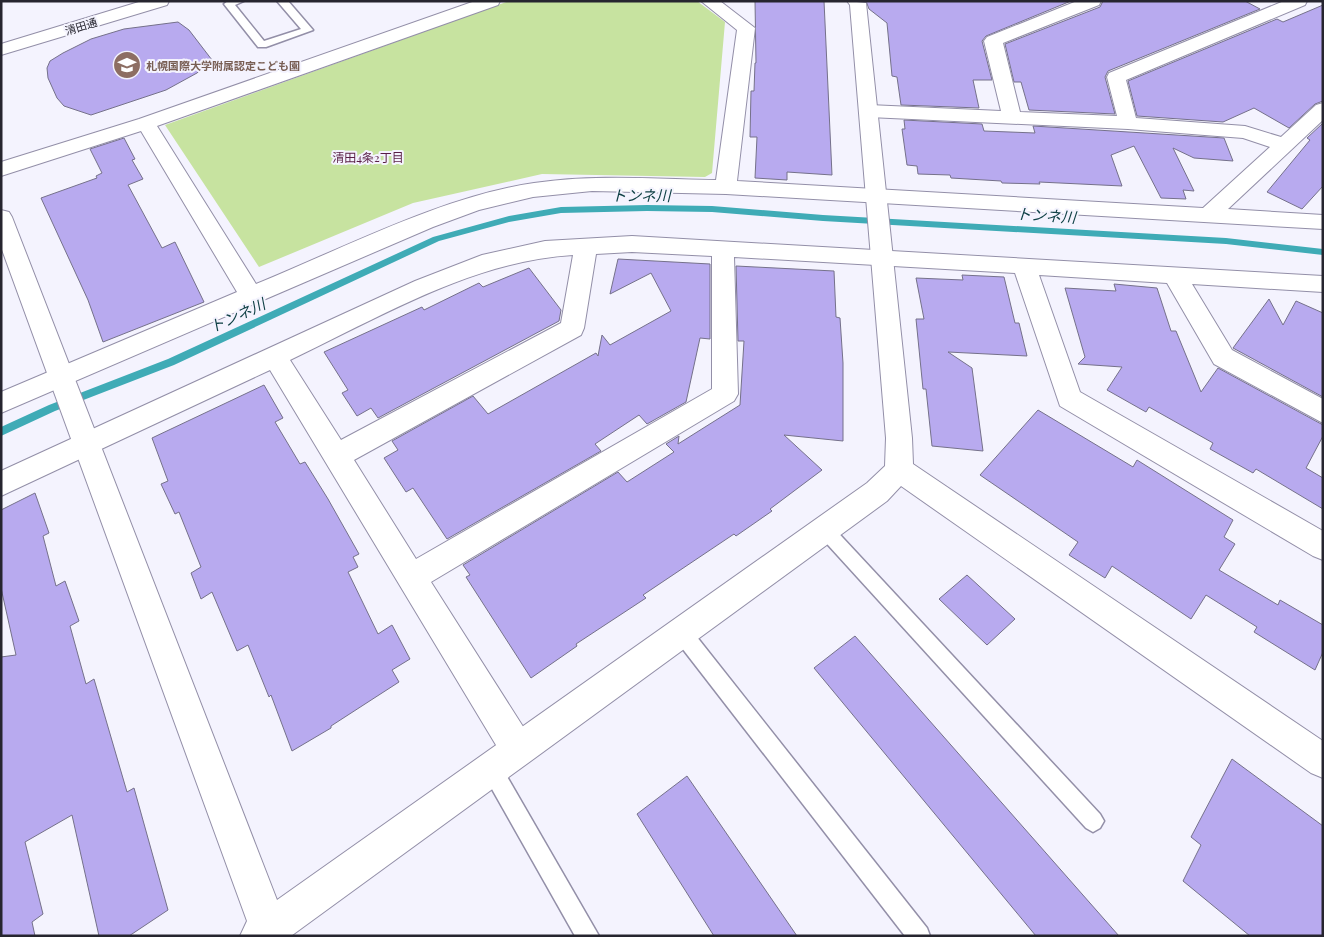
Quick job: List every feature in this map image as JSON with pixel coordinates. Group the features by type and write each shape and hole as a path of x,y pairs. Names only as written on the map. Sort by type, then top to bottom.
{"street":[{"name":"清田通","path":"1,50 161,1"},
{"path":"1,169 146,123 492,1"},
{"path":"709,1 746,28 726,187"},
{"path":"1012,118 993,41 1093,1"},
{"path":"1128,123 1116,77 1299,1"},
{"path":"1,218 84,435 267,933 517,748 682,633 877,492 899,470 899,438 859,2"},
{"path":"1208,215 1282,144 1323,109"},
{"path":"869,111 1128,123 1245,132 1282,144"},
{"path":"146,123 252,296"},
{"path":"1,403 64,385 252,296 425,222 474,204 533,190 592,184 726,187 877,202 1208,215 1323,222"},
{"path":"1,484 84,435 274,355 423,287 490,261 545,249 586,245 632,244 723,250 881,247 1024,266 1323,284"},
{"path":"336,456 572,328 586,245"},
{"path":"412,577 725,394 723,250"},
{"path":"1024,266 1069,399 1323,546"},
{"path":"1175,276 1223,357 1323,412"},
{"path":"274,355 517,748"},
{"path":"899,470 1323,761"}],"lane":[{"path":"238,1 229,4 262,45 308,30 282,1"},
{"path":"824,529 1093,821"},
{"path":"682,633 919,936"},
{"path":"490,768 588,936"}],"green space":[{"path":"509,1 697,1 725,22 712,173 705,177 542,174 413,203 259,267 165,125"}],"building":[{"path":"755,1 824,1 832,175 787,172 787,180 755,178 757,137 750,137 751,91 754,91 756,63"},
{"path":"866,1 1071,1 986,36 982,41 992,80 973,80 979,108 901,105 897,77 892,76 887,23 869,9"},
{"path":"1103,1 1245,1 1260,9 1108,71 1105,77 1115,114 1029,110 1021,82 1014,82 1005,44 1100,7"},
{"path":"1323,5 1323,101 1315,104 1289,128 1254,108 1223,122 1137,116 1128,81 1277,19 1283,22"},
{"path":"178,22 189,30 212,60 197,73 166,90 91,115 64,106 57,98 48,78 47,68 50,61 91,39 124,29"},
{"path":"904,120 982,124 984,131 1035,133 1033,126 1224,138 1233,161 1194,158 1173,148 1194,191 1183,190 1186,199 1161,198 1134,146 1111,155 1122,186 1039,182 1040,184 1002,183 1001,181 951,178 950,175 918,174 917,166 907,165 902,129 905,129"},
{"path":"1323,123 1323,186 1302,209 1267,192 1310,140 1307,138"},
{"path":"124,138 135,159 132,160 143,179 128,185 162,248 175,242 204,302 103,342 88,300 41,198 97,178 96,176 102,173 90,149"},
{"path":"618,259 710,264 710,339 700,338 686,402 647,424 639,415 595,444 601,451 447,539 413,488 406,492 384,458 398,450 392,441 473,396 488,414 596,353 598,356 602,335 610,345 671,311 651,273 610,294"},
{"path":"736,266 834,271 836,317 840,318 843,363 843,441 784,435 822,470 770,509 772,511 643,595 646,598 576,644 577,646 531,678 466,577 470,575 463,565 618,472 627,482 674,452 666,444 679,436 678,444 740,405 744,341 738,341"},
{"path":"529,268 561,310 559,321 378,418 371,408 357,416 342,393 348,390 324,352 422,307 424,310 479,283 483,287"},
{"path":"962,275 1004,277 1015,323 1019,323 1027,356 948,352 972,368 983,451 932,446 926,389 923,389 916,319 924,319 916,278 963,280"},
{"path":"1114,284 1157,288 1171,331 1176,331 1201,392 1218,368 1323,425 1323,436 1306,468 1323,478 1323,509 1256,469 1253,473 1210,449 1213,443 1149,407 1146,412 1107,390 1122,367 1078,364 1085,357 1065,288 1116,291"},
{"path":"1269,299 1283,325 1296,301 1323,313 1323,397 1233,348"},
{"path":"264,385 283,418 275,422 300,464 305,462 359,554 353,557 358,567 348,572 378,634 392,625 410,659 392,670 399,682 331,726 331,728 292,751 271,695 269,697 248,645 237,651 212,592 201,599 191,573 201,567 179,512 175,514 161,484 168,481 152,438"},
{"path":"1038,410 1133,467 1137,460 1233,520 1224,537 1235,544 1219,570 1278,605 1280,600 1323,625 1323,652 1315,670 1254,632 1257,627 1206,595 1191,619 1112,566 1105,578 1069,555 1078,542 980,475"},
{"path":"35,493 49,533 43,536 56,586 65,581 79,621 70,626 86,684 94,679 127,792 134,788 168,910 129,936 99,936 72,815 25,842 43,914 32,922 35,936 1,936 1,657 16,655 1,588 1,510"},
{"path":"967,575 1015,619 987,645 939,599"},
{"path":"855,636 1119,936 1036,936 814,668"},
{"path":"1232,759 1323,826 1323,936 1250,936 1183,881 1201,845 1191,837"},
{"path":"687,776 797,936 714,936 637,814"}],"waterway":[{"name":"トンネ川","path":"1,432 52,408 171,362 436,239 509,219 561,210 712,209 823,218 1226,241 1323,252"}],"place":[{"name":"札幌国際大学附属認定こども園","path":"127,65"}],"district":[{"name":"清田4条2丁目","path":"368,157"}]}
